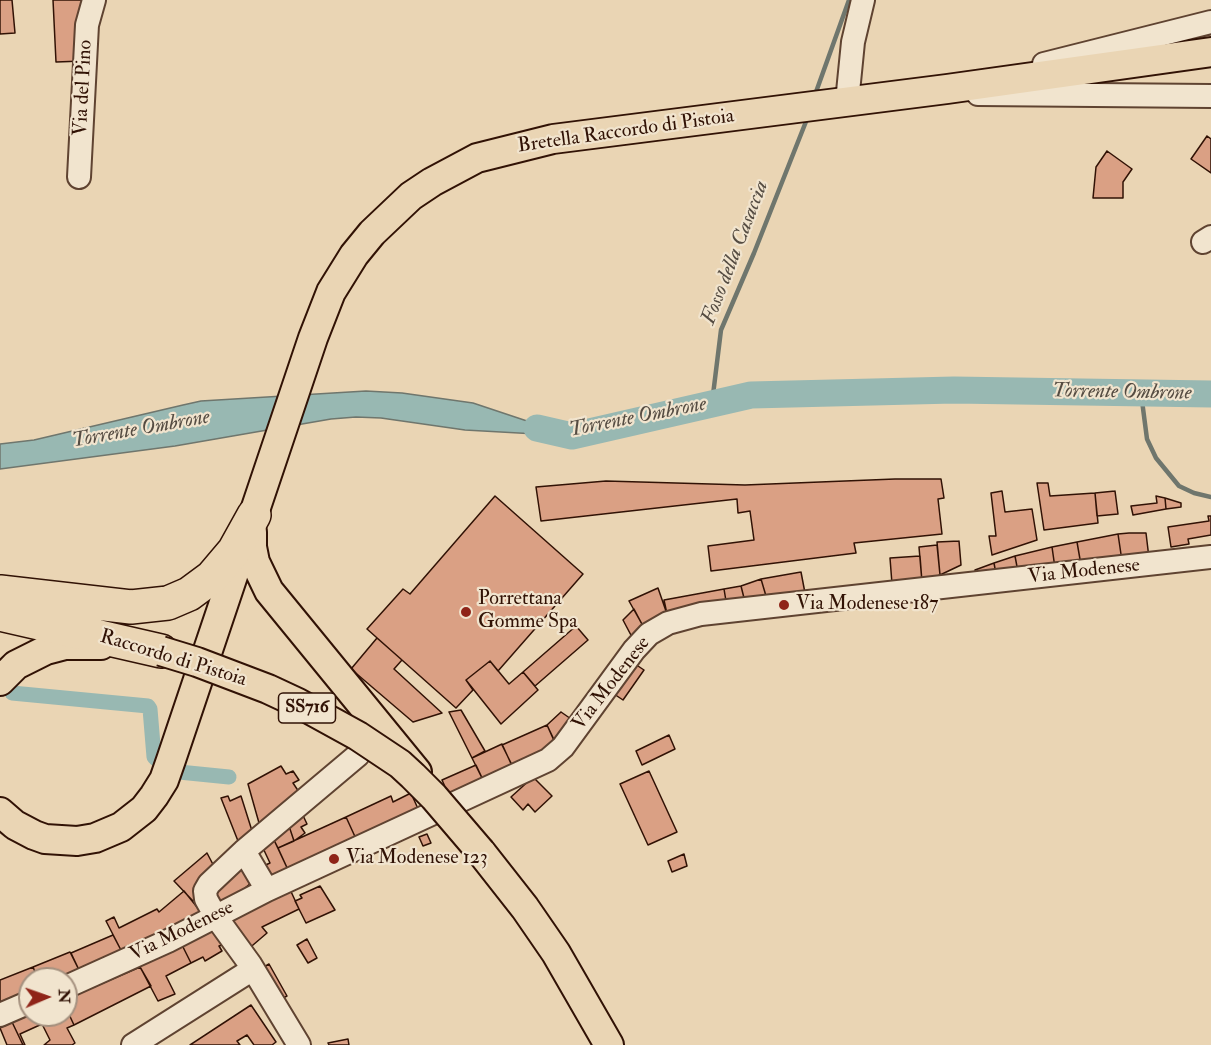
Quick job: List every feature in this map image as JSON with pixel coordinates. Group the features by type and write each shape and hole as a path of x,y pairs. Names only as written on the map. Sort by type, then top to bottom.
{"highway":[{"path":"2,610 168,603 201,586 222,567 234,551 254,515"},
{"name":"Raccordo di Pistoia","path":"2,610 160,651"}],"main road":[{"name":"Bretella Raccordo di Pistoia","path":"254,515 313,338 331,292 354,255 372,232 411,196 477,158 553,139 947,89 1211,52"},
{"path":"254,515 252,547 255,562 274,599 416,771 434,797"},
{"path":"0,812 15,825 34,835 77,841 108,834 144,809 164,780 254,515"},
{"path":"0,681 16,665 38,653 56,647 100,645 160,651"},
{"name":"Raccordo di Pistoia","path":"160,651 197,662 268,689 337,724 400,764 434,797 525,908 556,953 609,1045"}],"street":[{"name":"Via del Pino","path":"79,177 87,25 94,0"},
{"path":"847,102 853,42 863,0"},
{"path":"1006,80 1034,67 1211,22"},
{"path":"947,89 991,95 1211,96"},
{"name":"Via Modenese","path":"78,981 267,890 548,760 568,741 641,641 658,628 678,619 701,614 1211,557"},
{"path":"299,1045 253,969 216,916 205,896 206,889 244,851 358,755"},
{"path":"244,851 267,890"},
{"path":"133,1045 253,969"},
{"path":"0,1015 18,1007"}],"water":[{"path":"366,391 402,393 473,403 572,436 465,430 381,418 356,417 331,419 175,446 0,469 0,444 34,440 201,401"}],"building":[{"path":"0,0 12,0 15,33 0,34"},
{"path":"53,0 89,0 83,61 56,62"},
{"path":"1207,136 1211,139 1211,173 1191,159"},
{"path":"1107,151 1132,169 1123,182 1123,198 1093,198 1096,167"},
{"path":"941,479 944,498 938,499 942,534 854,543 856,553 711,571 708,546 754,540 750,511 738,513 737,499 541,521 536,487 606,481 745,485"},
{"path":"1037,483 1048,483 1050,496 1095,493 1098,523 1044,530"},
{"path":"1002,491 1005,512 1032,509 1037,540 992,555 989,536 996,536 991,493"},
{"path":"1115,491 1118,514 1097,516 1095,493"},
{"name":"Porrettana Gomme Spa","path":"495,496 583,574 498,671 490,661 466,680 473,690 456,708 367,629 403,589 410,594"},
{"path":"1156,496 1165,498 1166,509 1133,515 1131,506 1157,503"},
{"path":"1165,498 1181,503 1181,507 1166,509"},
{"path":"1208,516 1211,516 1211,535 1188,539 1189,544 1171,547 1168,527 1209,521"},
{"path":"1146,533 1149,558 1122,561 1118,534"},
{"path":"1118,534 1122,561 1081,565 1077,542"},
{"path":"959,541 961,565 940,575 937,542"},
{"path":"1077,542 1081,565 1055,568 1052,547"},
{"path":"937,545 940,575 922,582 919,547"},
{"path":"1052,547 1055,568 1018,572 1015,556"},
{"path":"920,556 922,582 892,584 890,558"},
{"path":"1015,556 1018,572 996,574 994,563"},
{"path":"994,563 996,574 976,576 975,570"},
{"path":"801,572 805,593 766,596 761,579"},
{"path":"761,579 766,596 744,598 741,586"},
{"path":"741,586 744,598 726,601 724,589"},
{"path":"658,588 667,614 643,626 629,601"},
{"path":"724,589 726,601 667,614 664,600"},
{"path":"634,609 643,626 633,639 623,620"},
{"path":"576,626 588,640 535,686 523,672"},
{"path":"377,638 402,660 394,669 442,713 413,722 351,669"},
{"path":"490,661 509,684 523,672 538,690 501,724 466,680"},
{"path":"635,664 644,670 623,700 614,694"},
{"path":"461,710 485,751 472,758 449,712"},
{"path":"561,712 574,721 556,745 547,725"},
{"path":"547,725 557,746 515,771 502,745"},
{"path":"669,735 675,749 642,765 636,751"},
{"path":"502,744 513,768 484,782 472,758"},
{"path":"476,765 484,782 450,798 442,780"},
{"path":"281,766 286,774 293,771 299,780 293,783 301,795 261,830 248,784"},
{"path":"649,771 677,832 648,845 620,784"},
{"path":"533,777 552,796 535,812 528,804 523,810 511,797"},
{"path":"411,793 419,811 357,841 346,817 391,796 393,802"},
{"path":"228,796 230,801 241,796 253,834 238,841 221,798"},
{"path":"300,809 307,824 301,827 305,833 294,841 289,826"},
{"path":"346,817 357,841 289,872 278,848"},
{"path":"289,826 294,841 278,848 274,840"},
{"path":"427,834 431,843 423,846 419,837"},
{"path":"274,840 289,872 266,883 259,868 270,863 262,846"},
{"path":"207,853 217,872 203,892 193,901 174,881"},
{"path":"684,854 687,866 672,872 668,861"},
{"path":"244,862 257,878 221,908 208,892"},
{"path":"288,885 299,909 262,927 267,933 246,951 222,921"},
{"path":"320,886 335,910 306,923 295,901 302,898 300,895"},
{"path":"184,891 201,912 123,954 106,921 114,917 119,928 157,909 159,912"},
{"path":"213,925 222,945 219,946 222,951 205,961 203,957 191,963 181,943"},
{"path":"113,935 123,954 80,972 71,953"},
{"path":"307,939 317,958 308,963 297,945"},
{"path":"181,943 191,963 166,976 175,994 158,1001 138,963"},
{"path":"70,952 78,967 33,967"},
{"path":"269,964 287,996 277,1001 259,970"},
{"path":"140,967 151,986 78,1023 78,994"},
{"path":"18,973 18,998 0,1005 0,980"},
{"path":"251,1005 276,1042 272,1045 254,1045 247,1035 237,1041 240,1045 190,1045"},
{"path":"18,1020 18,1027 35,1027 20,1034 25,1045 23,1045 12,1022"},
{"path":"12,1022 23,1045 7,1045 0,1028"},
{"path":"44,1027 69,1027 67,1028 75,1043 72,1045 44,1045 50,1040"},
{"path":"348,1039 349,1045 329,1045 328,1043"}],"waterway":[{"name":"Fosso della Casaccia","path":"816,92 849,0"},
{"name":"Fosso della Casaccia","path":"712,403 721,330 807,119"},
{"name":"Torrente Ombrone","path":"537,428 572,436 751,395 954,390 1211,394"},
{"path":"1141,393 1147,439 1156,458 1179,486 1211,497"},
{"path":"12,693 148,706 154,757 159,762"},
{"path":"179,772 229,777"}],"place":[{"name":"Via Modenese 187","path":"784,605"},
{"name":"Porrettana Gomme Spa","path":"466,612"},
{"name":"Via Modenese 123","path":"334,859"}]}
